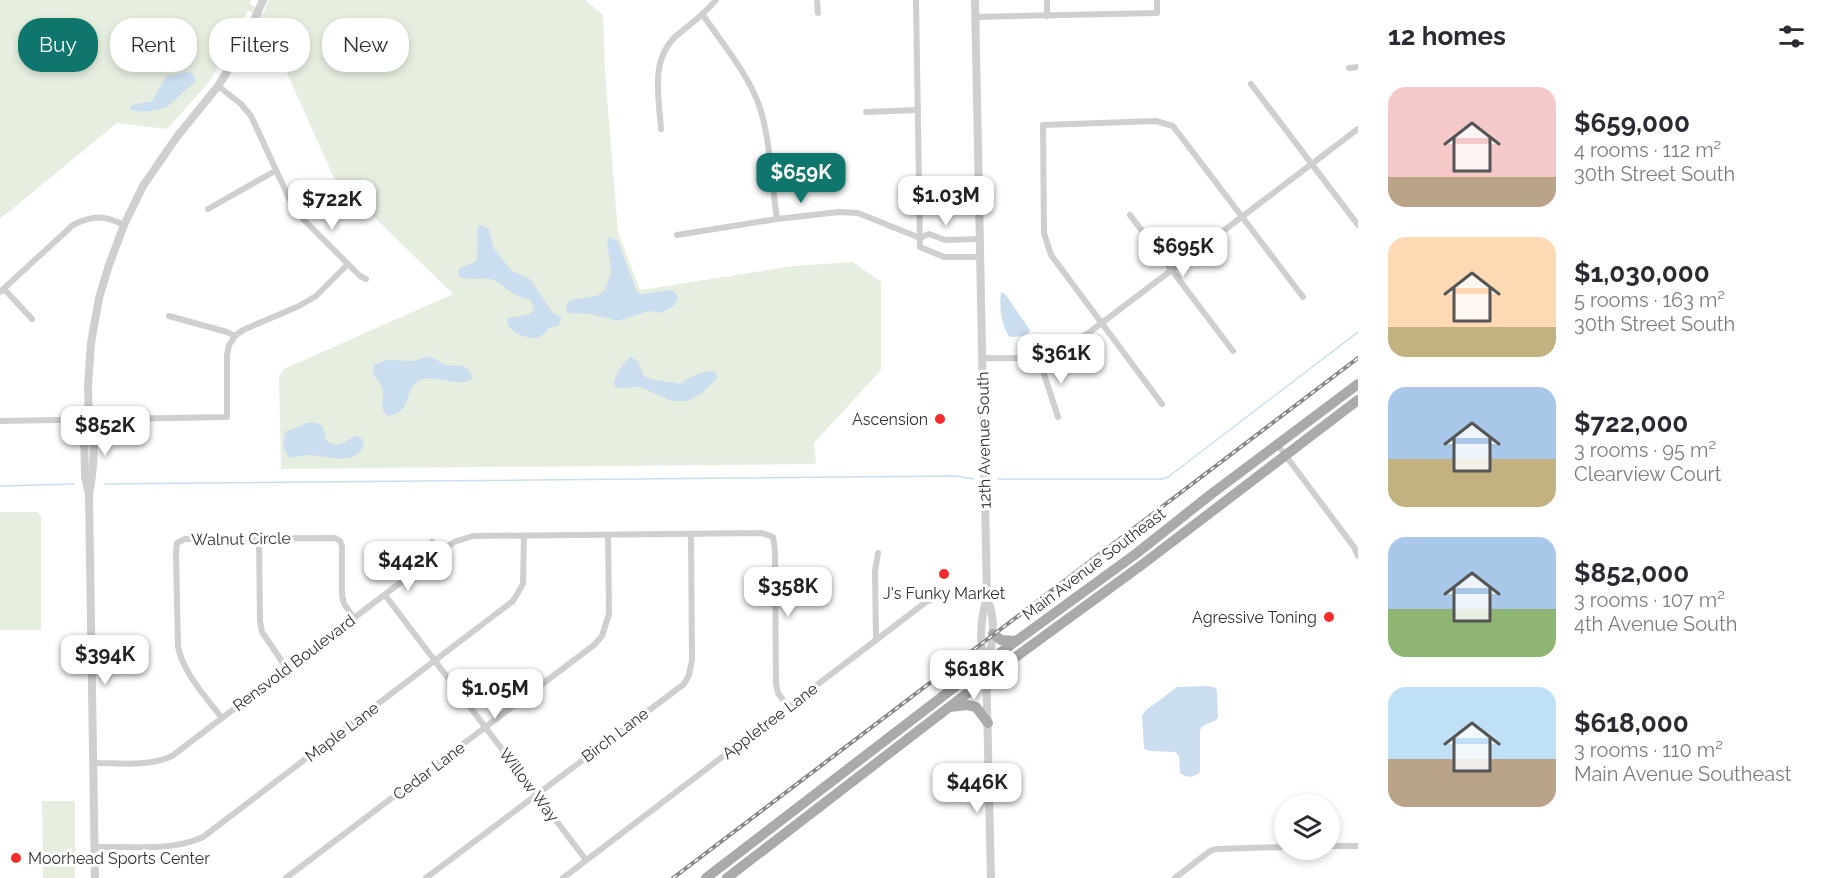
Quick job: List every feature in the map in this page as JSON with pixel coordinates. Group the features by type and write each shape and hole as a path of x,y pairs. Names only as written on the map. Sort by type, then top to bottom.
{"main road":[{"name":"Main Avenue Southeast","path":"706,878 1358,384"},
{"name":"Main Avenue Southeast","path":"727,878 987,678 1143,564 1358,400"},
{"path":"993,634 1001,640 1016,641"},
{"path":"950,707 967,705 976,707 988,723"}],"street":[{"path":"95,878 89,495 84,458 84,428 89,420 88,386 91,343 102,287 124,225 143,186 176,138 218,86 242,48 263,0"},
{"path":"660,129 658,73 661,56 675,38 703,15 716,0"},
{"path":"817,0 818,13"},
{"path":"916,0 920,247 944,257 980,256"},
{"name":"12th Avenue South","path":"975,0 987,595 982,610 983,656 987,663 991,878"},
{"path":"1047,0 1047,16"},
{"path":"975,17 1157,13 1157,0"},
{"path":"703,15 752,89 759,106 764,124 777,219"},
{"path":"1349,68 1358,67"},
{"path":"1251,84 1358,225"},
{"path":"218,86 241,104 251,116 295,211 360,276 366,279"},
{"path":"866,112 918,110"},
{"path":"1162,404 1051,255 1046,244 1043,125 1049,123 1164,122 1173,126 1303,297"},
{"path":"982,358 1043,356 1065,350 1358,129"},
{"path":"208,209 275,171"},
{"path":"676,235 839,212 858,213 920,238 929,234 945,240 979,239"},
{"path":"1130,215 1233,351"},
{"path":"32,319 2,291 73,225 98,216 124,225"},
{"path":"0,421 227,417 227,355 229,345 235,336 243,330 299,306 316,296 348,264"},
{"path":"169,316 235,336"},
{"path":"1043,356 1044,374 1058,417"},
{"path":"1277,444 1354,547 1358,556"},
{"name":"Rensvold Boulevard","path":"93,763 163,760 172,756 454,542 473,536 762,533 773,537 776,550 776,684 778,693 788,707"},
{"name":"Birch Lane","path":"426,878 684,684 689,675 692,660 691,534"},
{"name":"Cedar Lane","path":"286,878 594,645 602,636 609,614 608,535"},
{"name":"Maple Lane","path":"94,847 171,846 189,843 203,837 513,602 523,584 524,536"},
{"name":"Walnut Circle","path":"222,718 180,658 177,543 185,539 335,538 342,546 344,604 354,618"},
{"path":"259,539 262,632 287,669"},
{"path":"432,542 440,553"},
{"path":"876,640 875,570 878,553"},
{"name":"Appletree Lane","path":"563,878 876,640 938,596 948,592 987,595"},
{"name":"Willow Way","path":"385,595 586,860"},
{"path":"987,595 991,607 993,634 992,649 987,663"},
{"path":"1340,846 1358,846"},
{"path":"1175,878 1216,849 1274,847"}],"green space":[{"path":"0,0 251,0 250,4 264,13 268,0 585,0 603,15 605,72 618,232 640,290 794,266 853,262 881,282 881,370 814,443 816,464 281,469 279,377 284,369 453,294 334,178 286,72 310,72 310,18 258,18 248,10 244,18 209,18 209,72 215,72 209,82 167,129 117,123 0,219"},
{"path":"0,512 37,512 41,516 41,630 0,630"},
{"path":"42,801 75,801 75,878 43,878"}],"water":[{"path":"187,72 192,73 196,81 166,108 144,112 130,110 131,105 152,101 166,76"},
{"path":"481,225 489,229 494,249 512,271 530,279 553,313 562,318 558,326 548,328 538,338 529,338 516,333 509,328 508,318 530,314 534,307 530,300 517,296 490,279 465,279 458,275 459,268 477,259 478,227"},
{"path":"609,237 618,241 637,292 642,294 674,291 678,297 674,306 661,313 649,311 618,321 590,314 567,313 566,307 570,300 597,296 605,290 611,272 607,241"},
{"path":"1001,292 1005,294 1030,330 1027,336 1010,337 1007,333 1001,316"},
{"path":"429,356 446,365 464,366 471,372 472,379 461,383 434,379 421,380 415,383 402,410 388,416 382,406 382,387 373,374 374,365 387,360 414,361"},
{"path":"631,357 638,361 644,376 652,379 680,384 697,374 711,371 716,372 717,378 702,393 687,401 671,401 640,387 617,388 614,385 616,378 623,365"},
{"path":"309,422 323,427 326,440 333,444 340,444 354,436 360,437 364,442 361,450 356,455 341,459 309,455 289,457 283,447 285,432"},
{"path":"1177,687 1216,688 1217,691 1218,718 1200,730 1200,772 1193,776 1182,775 1179,756 1175,752 1144,749 1142,716 1145,711"}],"waterway":[{"path":"998,479 1162,479 1168,477 1358,332"},
{"path":"105,484 956,476 974,479"},
{"path":"0,486 74,484"}],"railway":[{"path":"673,878 1358,358"}],"place":[{"name":"Ascension","path":"940,419"},
{"name":"J's Funky Market","path":"944,574"},
{"name":"Agressive Toning","path":"1329,617"},
{"name":"Moorhead Sports Center","path":"16,858"}]}
